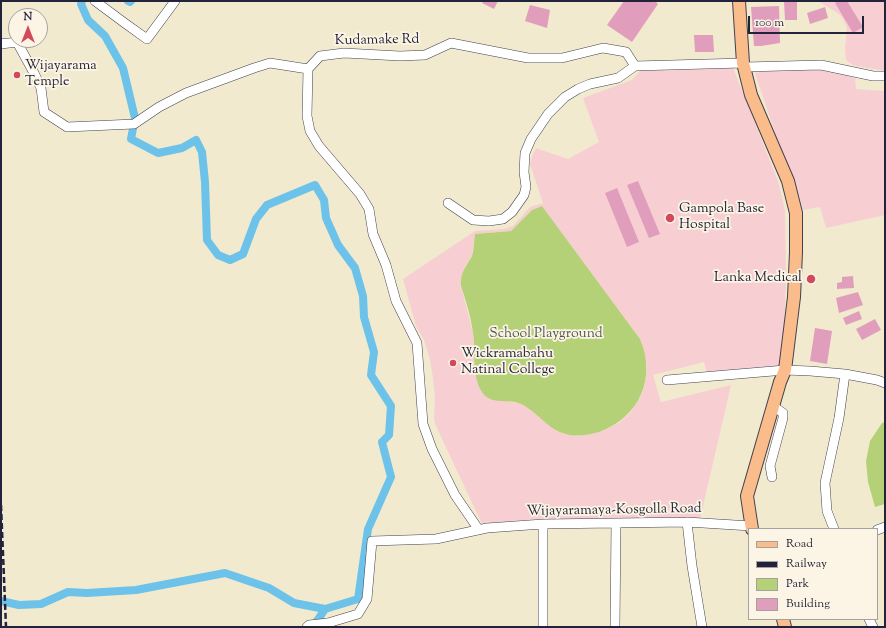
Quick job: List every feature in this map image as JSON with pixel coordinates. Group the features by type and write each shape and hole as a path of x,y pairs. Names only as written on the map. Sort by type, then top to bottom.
{"main road":[{"path":"739,1 744,65 751,95 788,181 796,213 794,297 785,370 780,382 747,496 751,528"}],"street":[{"path":"95,1 147,39 175,1"},
{"path":"1,43 17,42 41,88 44,112 67,127 134,124 159,107 186,93 270,63 308,69 307,116 310,131 319,146 360,194 369,209 374,234 386,265 396,300 417,343 423,424 432,449 455,495 479,530"},
{"name":"Kudamake Rd","path":"308,69 320,56 344,53 400,56 425,55 451,43 528,58 562,58 603,48 626,52 635,66"},
{"path":"448,203 473,220 489,221 503,219 512,212 524,195 526,187 524,172 525,153 531,139 548,114 565,98 578,89 590,84 618,78 635,66 821,65 874,76 885,76"},
{"path":"667,380 785,370 845,374 885,383"},
{"path":"834,528 827,511 825,483 839,418 845,374"},
{"path":"772,476 770,466 784,414 773,406"},
{"path":"686,522 702,627"},
{"name":"Wijayaramaya-Kosgolla Road","path":"308,626 328,623 358,614 367,599 372,541 436,539 487,528 543,524 686,522 751,528"},
{"path":"615,627 616,523"},
{"path":"543,524 543,627"}],"shaded area":[{"path":"818,1 885,1 885,71 856,66 846,60 846,25 839,14"},
{"path":"733,68 778,181 785,210 786,277 784,346 781,367 709,379 704,362 653,375 661,402 731,385 700,519 536,519 482,524 435,424 435,398 430,360 424,340 416,326 403,279 475,231 504,229 513,226 530,207 543,203 530,164 536,148 568,159 599,142 583,98 632,80 640,71","holes":["542,206 640,339 647,367 641,396 630,413 620,422 607,429 576,436 558,432 536,413 525,406 519,403 510,402 475,366 473,333 461,286 461,280 465,267 472,255 475,234 511,231 532,210"]},
{"path":"785,68 821,69 855,78 856,89 885,91 885,215 826,228 820,207 803,210 797,188 777,139 755,73"}],"green space":[{"name":"School Playground","path":"542,206 640,339 645,354 645,382 641,395 634,407 625,417 613,426 591,434 574,435 560,432 548,425 527,407 521,404 490,399 482,392 476,378 472,327 461,286 461,277 472,256 475,234 511,231 532,210"},
{"path":"885,422 885,504 875,507 868,482 866,461 870,441 882,423"}],"building":[{"path":"484,1 498,1 494,9 482,3"},
{"path":"624,1 655,1 658,4 632,42 607,25"},
{"path":"784,1 797,1 797,20 785,20"},
{"path":"839,1 847,1 863,27 853,33 835,3"},
{"path":"530,5 550,10 547,28 525,21"},
{"path":"779,6 780,43 754,46 751,7"},
{"path":"825,7 828,18 810,24 807,13"},
{"path":"694,35 713,35 714,52 695,52"},
{"path":"638,181 660,234 649,238 627,185"},
{"path":"617,188 639,242 627,247 605,193"},
{"path":"853,276 854,288 837,289 837,283 842,282 842,277"},
{"path":"858,292 863,305 839,313 836,298"},
{"path":"859,311 862,319 846,325 843,318"},
{"path":"875,319 881,330 862,340 856,329"},
{"path":"815,328 832,331 827,364 810,361"}],"waterway":[{"path":"82,1 81,4 88,20 105,36 123,68 135,118 131,139 158,153 182,148 196,140 202,152 205,182 207,240 218,255 230,260 243,254 256,219 267,205 315,185 324,200 326,218 338,245 355,268 363,296 364,317 374,352 371,375 391,406 389,435 382,442 391,477 368,529 358,599 325,609 313,627"},
{"path":"1,601 19,605 41,604 68,592 87,593 136,590 225,573 269,588 294,603 325,609"}],"railway":[{"path":"1,505 6,627"}],"place":[{"name":"Wijayarama Temple","path":"17,75"},
{"name":"Gampola Base Hospital","path":"670,218"},
{"name":"Lanka Medical","path":"811,279"},
{"name":"Wickramabahu Natinal College","path":"453,363"}]}
